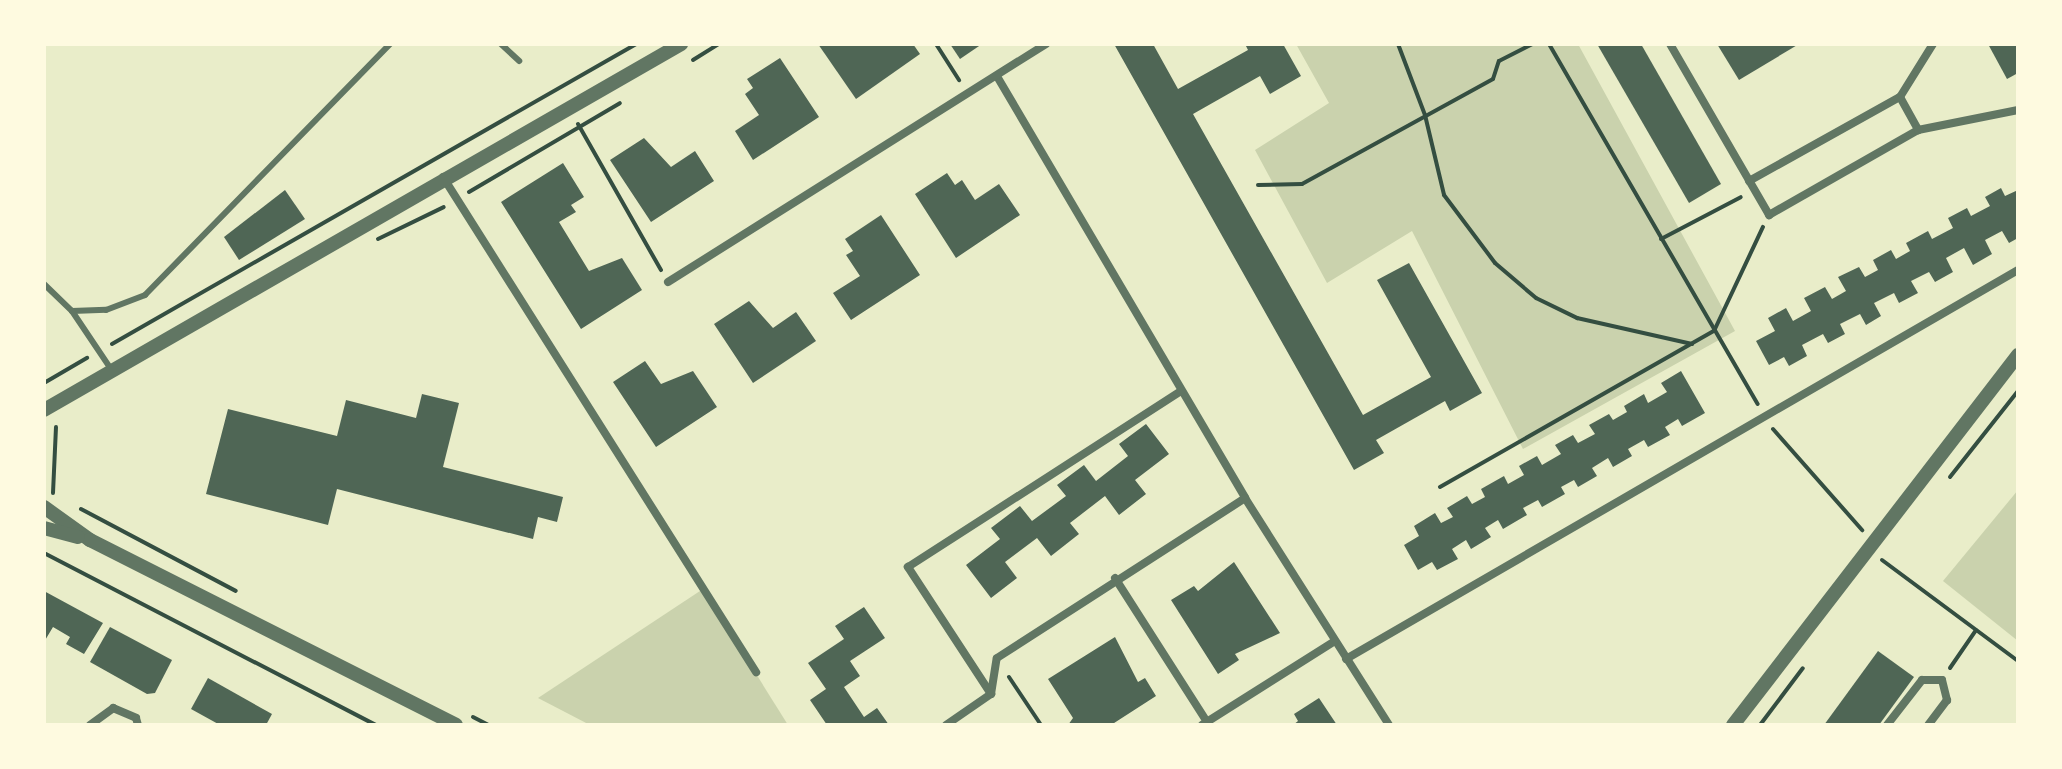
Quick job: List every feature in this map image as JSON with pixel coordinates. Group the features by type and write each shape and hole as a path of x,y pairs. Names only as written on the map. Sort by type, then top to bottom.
{"street":[{"path":"44,410 62,396 443,177 681,44"},
{"path":"668,282 998,78 1046,44"},
{"path":"1670,44 1769,215 1918,130 2018,110"},
{"path":"1749,181 1900,97 1933,44"},
{"path":"998,78 1245,498 1389,725"},
{"path":"1900,97 1918,130"},
{"path":"443,177 756,672"},
{"path":"1346,659 2018,270"},
{"path":"1733,725 2018,355"},
{"path":"991,694 908,567 1181,391"},
{"path":"44,402 62,396"},
{"path":"946,725 991,694 997,658 1115,578 1245,498"},
{"path":"44,507 90,540 458,718"},
{"path":"44,528 90,540"},
{"path":"1115,578 1206,724 1335,641"},
{"path":"1887,725 1922,680 1942,680 1947,700 1928,725"},
{"path":"90,725 113,708 136,718 138,725"}],"lane":[{"path":"72,311 106,310 145,295 390,44"},
{"path":"501,44 519,61"},
{"path":"44,284 72,311 111,369"}],"path":[{"path":"44,383 636,44"},
{"path":"936,44 970,95"},
{"path":"1398,44 1425,115 1444,195 1495,263 1536,298 1577,318 1692,344"},
{"path":"1258,185 1302,184 1493,79 1499,61 1532,44"},
{"path":"1549,44 1765,415 1872,547 2018,661"},
{"path":"580,126 668,282"},
{"path":"1661,239 1754,190"},
{"path":"1440,487 1714,331 1769,215"},
{"path":"67,420 54,428 53,494 242,594"},
{"path":"44,553 376,725"},
{"path":"1942,680 1976,630"},
{"path":"997,658 1041,725"},
{"path":"458,718 489,725"}],"green space":[{"path":"1296,44 1578,44 1735,331 1523,449 1412,231 1327,283 1255,150 1329,103"},
{"path":"2018,490 2018,641 1943,581"},
{"path":"703,589 788,725 590,725 538,698"}],"building":[{"path":"818,44 913,44 920,54 856,99"},
{"path":"950,44 982,44 960,59"},
{"path":"1114,44 1153,44 1178,89 1248,50 1245,44 1283,44 1301,76 1270,94 1260,76 1193,114 1363,415 1431,377 1377,280 1409,263 1482,393 1450,411 1445,401 1376,440 1384,453 1354,470"},
{"path":"1597,44 1641,44 1721,184 1689,203"},
{"path":"1717,44 1799,44 1739,80"},
{"path":"1988,44 2018,44 2018,73 2007,79"},
{"path":"780,58 819,117 753,160 735,131 759,115 745,94 753,88 747,79"},
{"path":"644,138 671,167 695,151 714,181 651,222 610,160"},
{"path":"563,163 584,197 571,205 576,212 559,222 589,271 622,258 642,290 581,329 501,202"},
{"path":"947,173 955,185 962,180 975,200 999,184 1020,215 956,258 915,194"},
{"path":"2001,188 2005,196 2018,190 2018,238 2009,243 2002,231 1985,240 1992,254 1973,265 1964,248 1946,258 1953,272 1935,282 1929,272 1911,281 1918,293 1899,303 1894,293 1874,303 1881,316 1866,325 1860,314 1840,324 1845,334 1828,343 1823,334 1802,345 1807,356 1789,366 1784,357 1769,365 1756,341 1775,331 1768,318 1786,308 1793,321 1811,311 1804,298 1825,287 1832,299 1846,291 1838,277 1859,267 1865,277 1878,270 1873,260 1891,250 1896,259 1910,251 1906,243 1928,231 1932,239 1953,228 1948,218 1967,208 1971,216 1990,206 1985,197"},
{"path":"285,190 305,219 239,260 224,237"},
{"path":"881,215 920,275 851,320 833,293 860,276 846,255 853,251 845,239"},
{"path":"749,301 773,328 796,312 816,341 753,383 714,324"},
{"path":"645,361 661,384 693,371 717,407 656,447 613,382"},
{"path":"1681,371 1705,413 1682,426 1678,419 1665,427 1670,435 1648,447 1644,440 1628,449 1632,456 1613,467 1608,458 1592,468 1597,476 1578,487 1574,480 1561,487 1565,494 1542,507 1538,500 1523,508 1527,515 1503,529 1498,520 1485,528 1491,537 1471,549 1466,540 1452,549 1458,559 1437,570 1432,562 1418,570 1404,545 1419,536 1414,526 1435,513 1441,523 1453,517 1447,508 1467,496 1472,504 1485,497 1481,489 1504,476 1508,484 1524,475 1519,466 1537,456 1542,465 1561,454 1555,445 1573,435 1578,443 1595,434 1589,425 1609,414 1613,420 1627,412 1624,406 1644,394 1648,403 1667,392 1661,383"},
{"path":"422,394 459,403 443,467 563,497 557,522 538,517 533,539 337,489 328,525 206,494 228,409 337,436 346,400 416,418"},
{"path":"1146,424 1169,454 1135,480 1146,494 1119,515 1105,496 1070,523 1079,534 1051,556 1037,538 1005,562 1017,578 991,598 966,565 1000,539 991,528 1020,506 1032,521 1066,496 1057,485 1084,465 1096,481 1128,456 1119,444"},
{"path":"1234,562 1280,633 1235,654 1239,660 1218,674 1171,600 1194,586 1198,591"},
{"path":"44,591 103,623 84,654 66,644 70,637 53,627 44,642"},
{"path":"864,607 885,638 850,661 860,676 844,687 864,717 877,708 889,725 827,725 810,700 826,689 808,663 844,639 835,626"},
{"path":"110,627 172,660 155,693 147,694 90,662"},
{"path":"1115,637 1138,682 1145,678 1156,696 1111,725 1068,725 1073,718 1048,679"},
{"path":"1878,651 1914,677 1879,725 1824,725"},
{"path":"208,678 272,714 266,725 220,725 191,709"},
{"path":"1319,698 1337,725 1293,725 1298,721 1294,714"}]}
